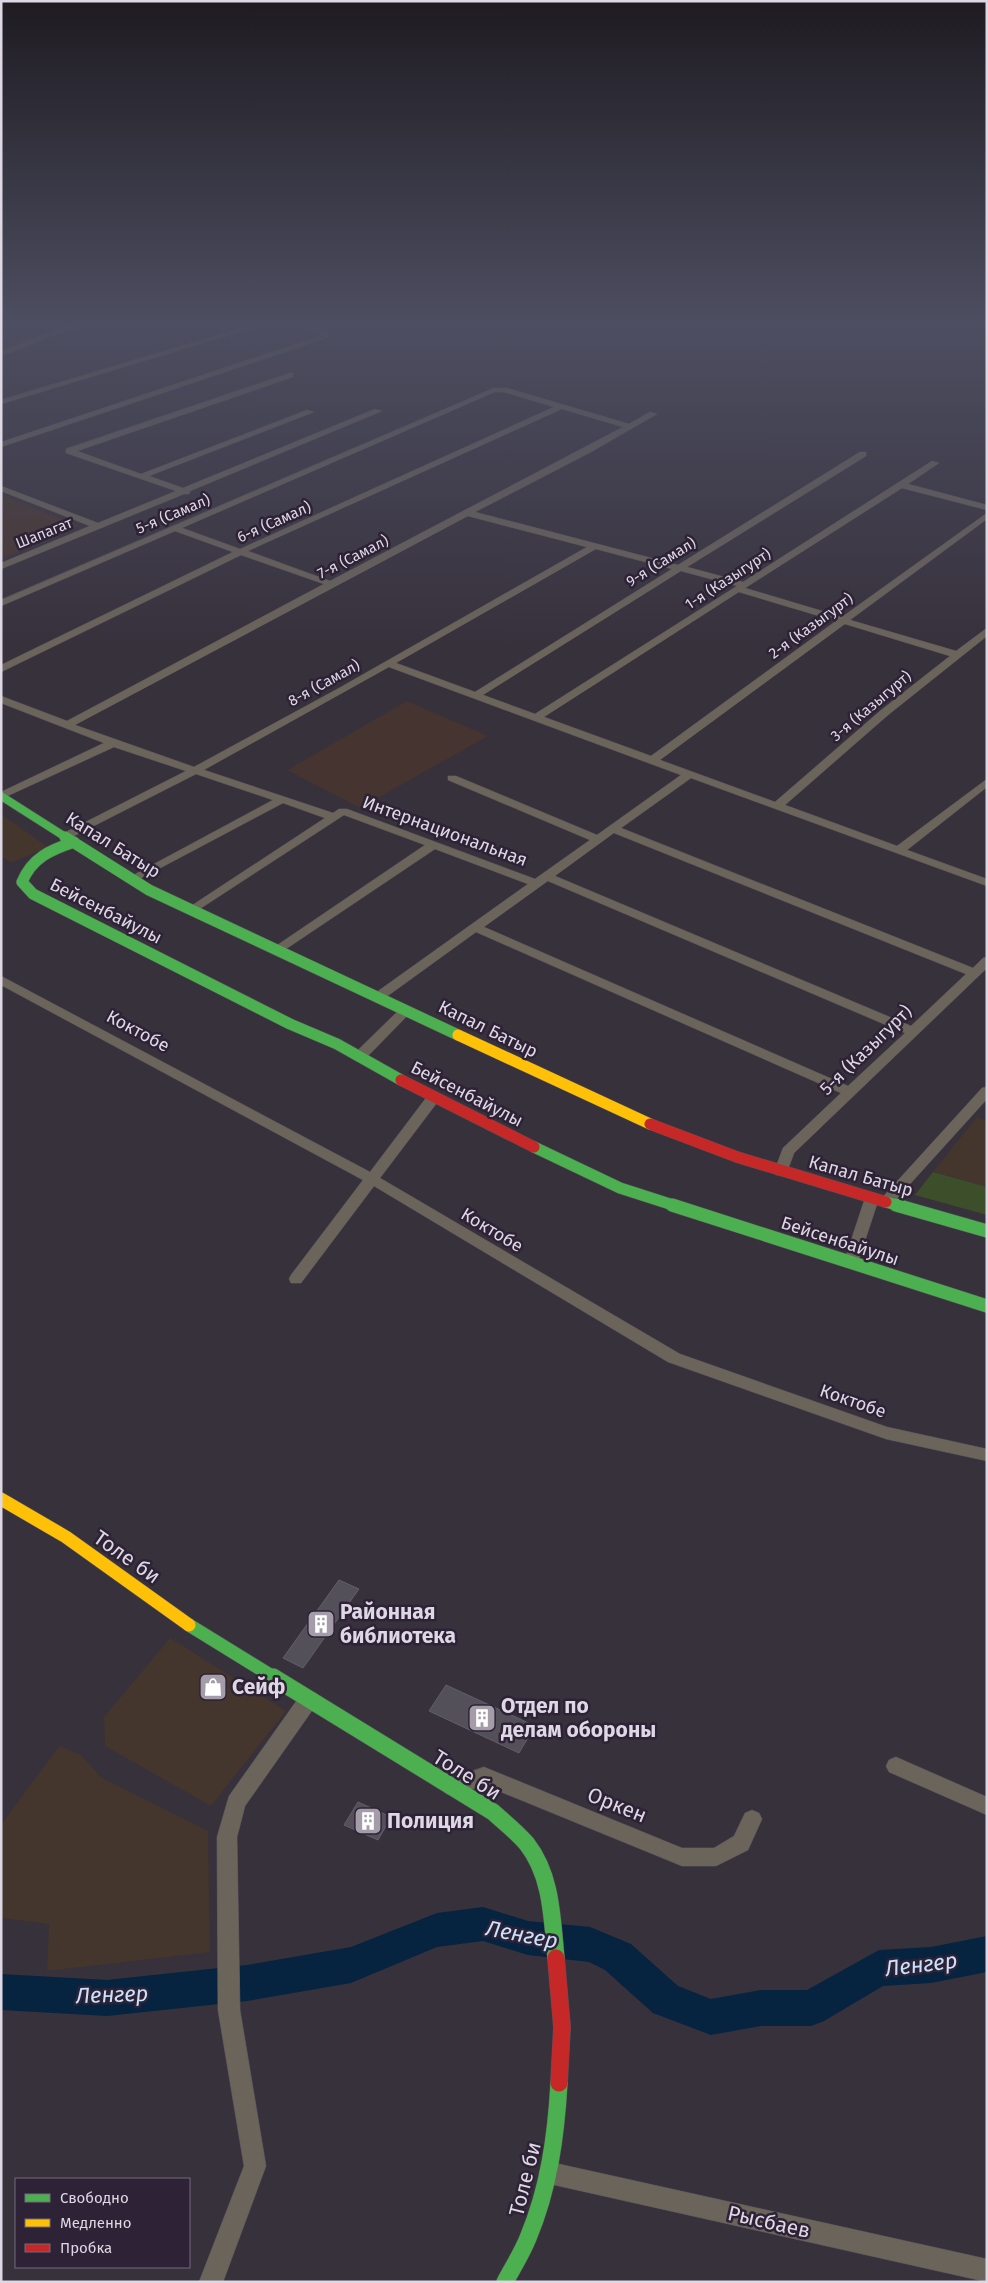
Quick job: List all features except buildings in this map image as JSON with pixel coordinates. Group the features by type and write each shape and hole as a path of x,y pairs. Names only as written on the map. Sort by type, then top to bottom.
{"main road":[{"name":"Капал Батыр","path":"1,796 70,839 112,870 277,951 378,996 635,1118 704,1147 781,1172 987,1231"},
{"name":"Бейсенбайулы","path":"70,839 36,857 24,868 22,882 34,894 290,1024 337,1044 434,1097 561,1161 620,1188 987,1306"},
{"name":"Толе би","path":"1,1499 66,1537 196,1630 493,1812 526,1844 544,1875 552,1916 562,2027 557,2128 550,2173 531,2232 505,2282"}],"street":[{"path":"1,445 38,433"},
{"path":"122,433 69,451 186,492"},
{"path":"142,476 256,433"},
{"name":"Шапагат","path":"1,566 186,492 327,433"},
{"name":"5-я (Самал)","path":"1,603 396,433"},
{"name":"6-я (Самал)","path":"1,669 242,551 504,433"},
{"name":"7-я (Самал)","path":"66,725 620,433"},
{"name":"9-я (Самал)","path":"476,695 862,454"},
{"name":"1-я (Казыгурт)","path":"536,718 934,463"},
{"path":"902,485 987,508"},
{"name":"Шапагат","path":"1,488 97,526"},
{"path":"467,514 679,568 958,655"},
{"name":"2-я (Казыгурт)","path":"653,760 987,515"},
{"path":"176,528 331,584"},
{"name":"8-я (Самал)","path":"70,839 390,664 592,546"},
{"name":"3-я (Казыгурт)","path":"777,806 884,713 987,630"},
{"path":"390,664 987,883"},
{"name":"Интернациональная","path":"1,700 113,743 281,800 338,814 541,880 912,1031"},
{"path":"1,796 113,743"},
{"path":"378,996 689,774"},
{"path":"452,778 598,839"},
{"path":"898,850 987,782"},
{"path":"132,880 281,800"},
{"path":"192,910 338,814"},
{"path":"612,828 974,973"},
{"path":"277,951 432,845"},
{"path":"475,927 851,1092"},
{"name":"5-я (Казыгурт)","path":"781,1172 788,1151 987,961"},
{"name":"Коктобе","path":"5,986 372,1179 639,1339 674,1358 886,1433 987,1456"},
{"path":"359,1056 406,1010"},
{"path":"851,1262 879,1200 987,1091"},
{"path":"296,1279 434,1097"},
{"path":"212,2282 255,2166 229,2010 227,1837 236,1802 309,1699"},
{"path":"896,1766 987,1806"},
{"name":"Оркен","path":"452,1787 484,1776 682,1857 716,1857 741,1843 752,1819"},
{"name":"Рысбаев","path":"550,2173 987,2271"}],"shaded area":[{"path":"1,495 79,526 1,559"},
{"path":"407,701 488,736 360,808 287,770"},
{"path":"1,814 48,847 11,863 1,856"},
{"path":"977,1117 987,1121 987,1187 933,1172"},
{"path":"170,1638 286,1711 211,1806 105,1746 104,1717"},
{"path":"59,1746 81,1755 102,1778 208,1831 210,1952 47,1971 49,1924 1,1918 1,1825"}],"green space":[{"path":"933,1172 987,1187 987,1215 915,1195"}],"waterway":[{"name":"Ленгер","path":"1,1992 107,1998 247,1983 351,1965 437,1930 483,1924 528,1938 590,1945 618,1957 666,2000 711,2017 761,2008 811,2008 879,1968 931,1965 987,1954"}],"traffic: fast":[{"path":"1,796 149,890 458,1035"},
{"path":"74,842 49,851 30,866 22,882 33,894 290,1024 337,1044 401,1080"},
{"path":"534,1147 620,1188 987,1306"},
{"path":"886,1202 987,1231"},
{"path":"189,1625 493,1812 519,1835 535,1856 542,1870 552,1913 556,1958"},
{"path":"505,2282 529,2237 543,2195 554,2140 559,2083"}],"traffic: slow":[{"path":"458,1035 650,1124"},
{"path":"1,1499 66,1537 189,1625"}],"traffic: jam":[{"path":"401,1080 534,1147"},
{"path":"650,1124 737,1157 886,1202"},
{"path":"556,1958 562,2027 559,2083"}],"place":[{"name":"Районная библиотека","path":"321,1624"},
{"name":"Сейф","path":"213,1687"},
{"name":"Отдел по делам обороны","path":"482,1718"},
{"name":"Полиция","path":"368,1821"}]}
